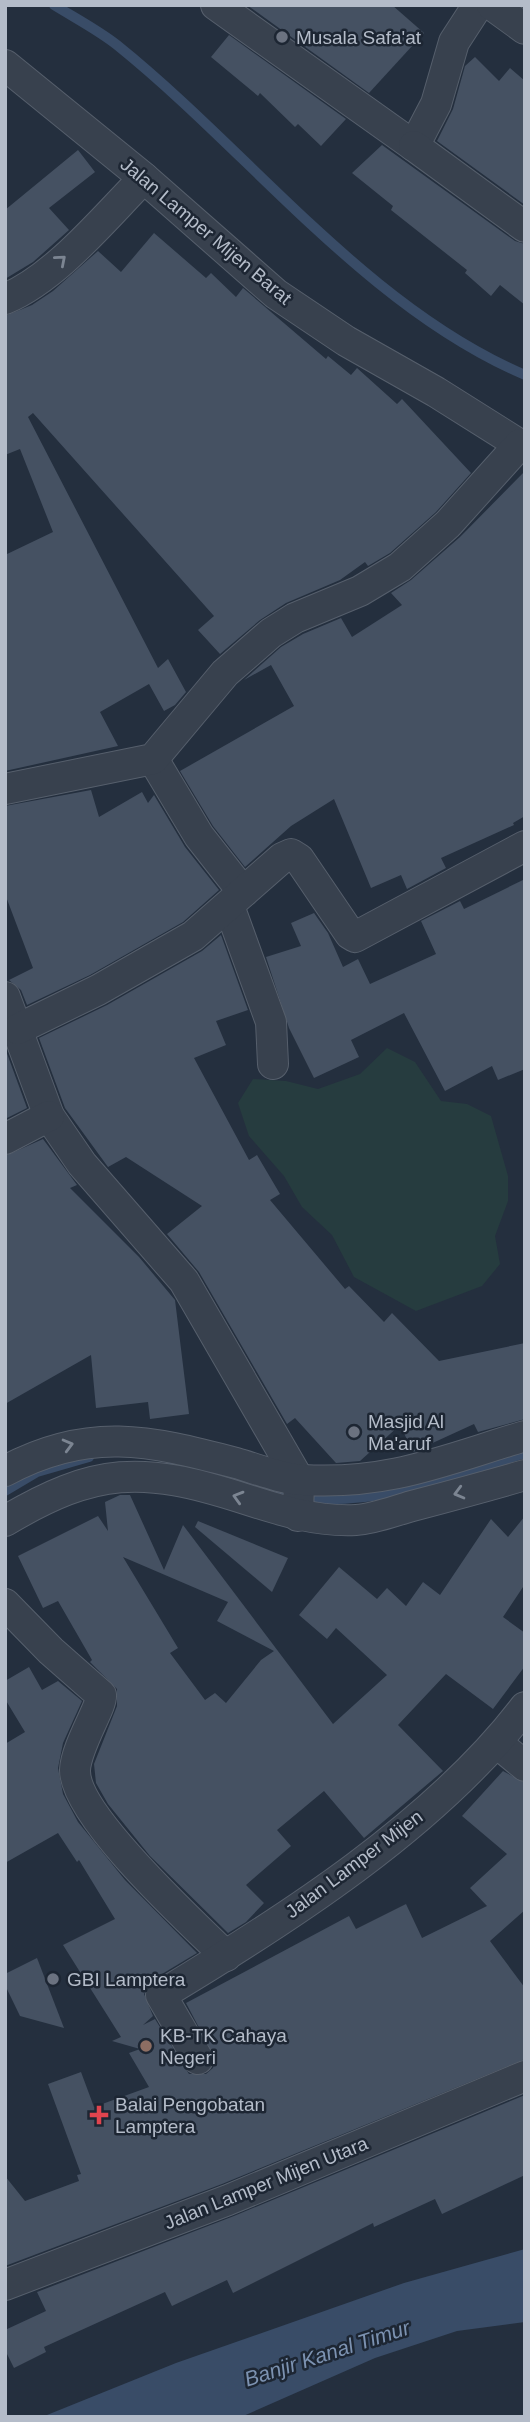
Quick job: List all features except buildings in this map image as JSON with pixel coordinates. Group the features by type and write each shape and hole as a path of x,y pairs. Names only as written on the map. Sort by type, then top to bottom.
{"street":[{"path":"216,5 525,227"},
{"path":"414,146 436,104 454,43 478,5"},
{"path":"492,5 525,29"},
{"name":"Jalan Lamper Mijen Barat","path":"5,65 145,178 276,294 346,341 522,446"},
{"path":"5,299 17,294 74,248 145,178"},
{"path":"5,789 153,759 225,673 271,633 295,618 360,592 400,567 448,524 522,446"},
{"path":"153,759 236,899 271,1022 273,1064"},
{"path":"19,1028 98,990 193,936 282,858 290,854 299,859 355,937 525,846"},
{"path":"5,996 19,1028 49,1116 82,1164 184,1282 298,1497"},
{"path":"5,1139 49,1116"},
{"path":"5,1471 35,1455 77,1442 127,1441 180,1448 298,1497"},
{"path":"6,1520 47,1496 91,1480 127,1476 159,1478 298,1497 357,1499 516,1458"},
{"path":"5,1604 51,1651 101,1695 102,1702 83,1734 77,1754 75,1771 84,1801 149,1881 226,1956"},
{"name":"Jalan Lamper Mijen","path":"198,2059 161,1995 319,1895 428,1808 497,1743 525,1707"},
{"path":"497,1743 525,1766"},
{"name":"Jalan Lamper Mijen Utara","path":"5,2285 228,2200 525,2076"}],"green space":[{"path":"387,1048 415,1062 441,1101 467,1104 491,1116 508,1176 508,1201 495,1236 500,1264 482,1286 416,1311 354,1277 332,1235 302,1207 284,1176 249,1136 238,1103 253,1079 286,1081 318,1089 360,1074"}],"water":[{"name":"Banjir Kanal Timur","path":"525,2249 525,2322 457,2331 375,2358 241,2417 42,2417 176,2363 404,2283"}],"waterway":[{"path":"54,5 117,45 215,132 311,225 413,310 467,346 525,375"},
{"path":"171,1462 264,1491 325,1499 354,1498 412,1488 525,1453"},
{"path":"5,1491 37,1472 89,1457"}],"place":[{"name":"Musala Safa'at","path":"282,37"},
{"name":"Masjid Al Ma'aruf","path":"354,1432"},
{"name":"GBI Lamptera","path":"53,1979"},
{"name":"KB-TK Cahaya Negeri","path":"146,2046"},
{"name":"Balai Pengobatan Lamptera","path":"99,2115"}]}
